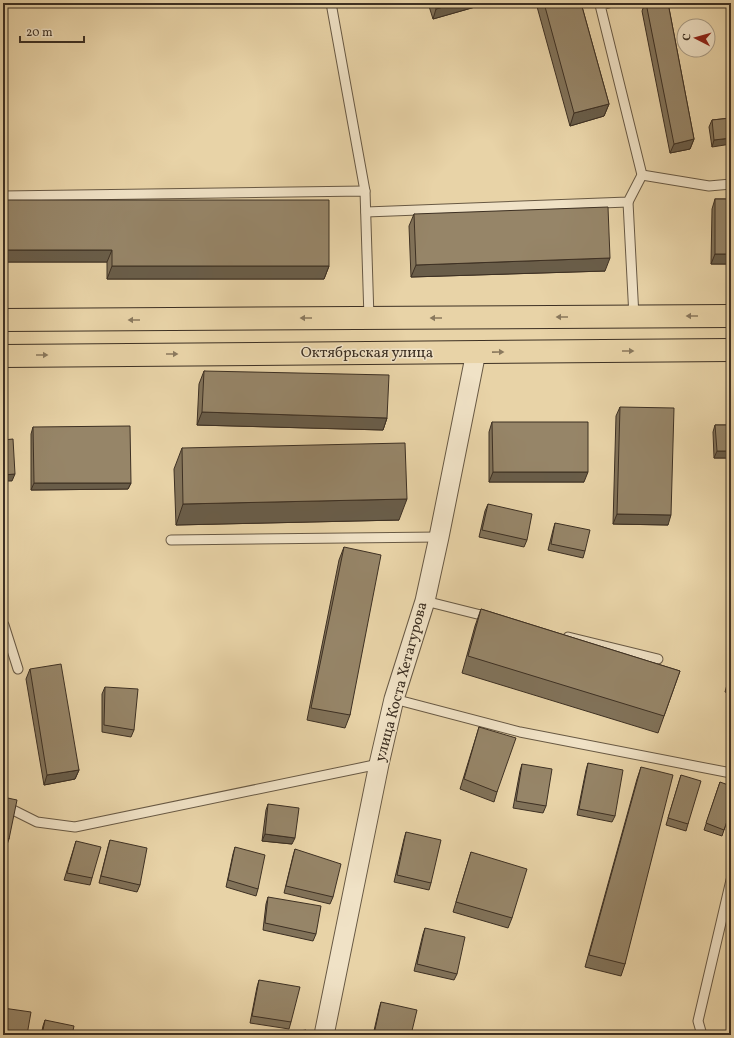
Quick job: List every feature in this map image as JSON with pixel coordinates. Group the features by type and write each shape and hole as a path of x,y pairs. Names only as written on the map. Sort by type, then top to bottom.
{"main road":[{"path":"3,320 731,316"},
{"name":"Октябрьская улица","path":"3,356 731,350"}],"street":[{"name":"улица Коста Хетагурова","path":"324,1035 379,764 394,699 424,601 439,537 476,352"}],"lane":[{"path":"331,3 365,191 369,318"},
{"path":"603,4 642,175 628,202 634,317"},
{"path":"642,175 709,186 731,184"},
{"path":"3,196 365,191"},
{"path":"366,212 628,202"},
{"path":"171,540 439,537"},
{"path":"424,601 500,620"},
{"path":"3,625 18,669"},
{"path":"560,635 658,659"},
{"path":"394,699 520,732 731,774"},
{"path":"3,805 38,822 75,827 379,764"},
{"path":"702,1035 698,1021 731,880"}],"building":[{"path":"435,3 457,3 436,9"},
{"path":"544,3 581,3 609,104 574,113"},
{"path":"646,3 668,3 676,45 676,58 679,58 694,139 674,144"},
{"path":"731,118 731,138 714,140 712,120"},
{"path":"715,199 731,199 731,254 715,254"},
{"path":"3,200 329,200 329,266 112,266 112,250 3,250"},
{"path":"608,207 610,258 416,265 414,214"},
{"path":"204,371 389,375 387,418 202,412"},
{"path":"620,407 674,408 671,515 617,514"},
{"path":"492,422 588,422 588,472 493,472"},
{"path":"715,425 731,425 731,451 717,451"},
{"path":"130,426 131,483 34,483 33,427"},
{"path":"13,439 15,474 3,475 3,440"},
{"path":"405,443 407,499 183,504 182,448"},
{"path":"488,504 532,514 527,540 482,530"},
{"path":"555,523 590,530 585,551 551,544"},
{"path":"344,547 381,555 350,715 311,708"},
{"path":"481,609 680,671 664,716 468,656"},
{"path":"61,664 79,770 47,775 30,669"},
{"path":"105,687 138,689 134,730 104,725"},
{"path":"479,727 516,738 497,792 464,779"},
{"path":"588,763 623,770 615,816 579,809"},
{"path":"522,764 552,769 546,806 516,801"},
{"path":"641,767 673,775 625,964 589,955"},
{"path":"681,775 701,781 688,824 668,818"},
{"path":"720,782 731,786 731,809 724,830 706,823"},
{"path":"3,797 17,800 9,839 3,838"},
{"path":"268,804 299,808 295,838 265,834"},
{"path":"406,832 441,840 431,883 397,875"},
{"path":"110,840 147,848 140,885 101,876"},
{"path":"76,841 101,847 92,878 67,873"},
{"path":"235,847 265,855 258,889 228,880"},
{"path":"295,849 341,864 333,897 286,886"},
{"path":"471,852 527,869 512,918 456,902"},
{"path":"268,897 321,906 316,934 265,923"},
{"path":"425,928 465,937 457,974 417,964"},
{"path":"259,980 300,987 291,1022 252,1016"},
{"path":"381,1002 417,1010 411,1035 374,1034"},
{"path":"3,1008 31,1012 27,1035 3,1035"},
{"path":"45,1020 74,1026 72,1035 42,1035"},
{"path":"306,1030 307,1035 276,1035"},
{"path":"84,1033 98,1035 83,1035"}]}
